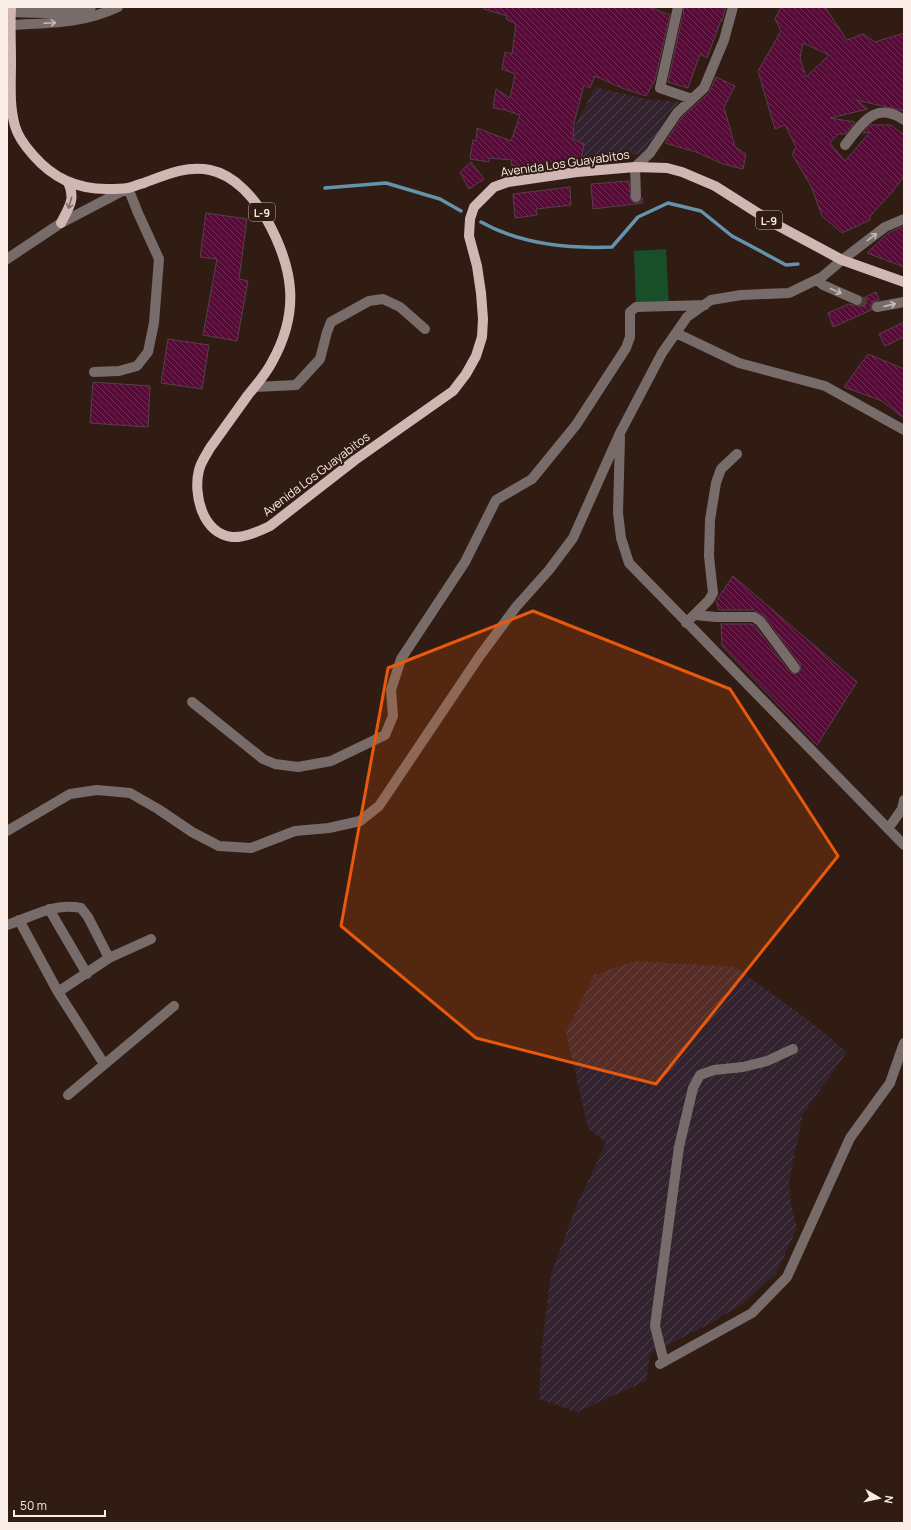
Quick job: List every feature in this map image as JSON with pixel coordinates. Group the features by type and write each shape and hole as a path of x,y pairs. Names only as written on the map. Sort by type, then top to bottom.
{"main road":[{"name":"Avenida Los Guayabitos","path":"11,10 11,103 15,127 23,143 53,174 68,182 89,188 128,188 167,174 192,168 210,170 228,177 236,183 262,211 281,247 288,272 291,295 284,337 272,362 210,448 201,463 198,477 197,488 200,505 206,519 215,528 232,537 249,534 270,526 355,460 453,391 466,374 476,356 482,337 483,319 477,266 469,236 470,218 474,207 494,187 508,182 577,172 635,167 667,168 699,178 734,197 775,224 842,260 904,282"},
{"path":"61,223 72,202 72,191 68,182"}],"street":[{"path":"11,10 30,7"},
{"path":"11,10 56,13 78,11 91,7"},
{"path":"11,25 67,22 93,16 118,7"},
{"path":"678,7 660,88 692,99"},
{"path":"636,197 635,167 650,153 677,113 704,88 724,40 733,7"},
{"path":"845,145 868,117 878,113 896,114 904,120"},
{"path":"7,259 61,223 128,188 159,259 154,323 148,352 137,366 119,371 94,372"},
{"path":"7,831 70,794 97,790 130,793 158,809 192,832 219,846 251,848 295,831 329,828 360,821 379,806 479,657 516,607 550,570 573,538 620,433 662,353 687,317 711,300 741,295 789,293 822,277 885,227 904,219"},
{"path":"817,280 823,285 857,300"},
{"path":"254,387 296,385 320,359 326,332 331,322 370,301 383,299 400,307 425,329"},
{"path":"877,307 881,308 904,302"},
{"path":"192,702 263,759 275,764 298,767 331,761 385,735 393,716 391,690 401,660 465,562 496,500 532,479 580,418 626,348 630,337 630,312 636,307 705,305"},
{"path":"676,333 739,363 825,386 904,430"},
{"path":"620,433 618,513 621,538 630,563 904,845"},
{"path":"686,622 709,600 713,593 709,556 710,520 716,483 722,469 737,454"},
{"path":"695,615 716,617 754,617 760,621 795,668"},
{"path":"888,829 902,809 904,800"},
{"path":"7,924 60,906 73,906 81,908 88,917 109,958"},
{"path":"49,909 87,974"},
{"path":"19,920 58,992 104,1064"},
{"path":"58,992 109,958 151,939"},
{"path":"68,1095 174,1006"},
{"path":"793,1049 767,1061 743,1067 714,1070 700,1075 693,1088 679,1147 655,1326 662,1363 752,1313 787,1278 850,1138 890,1083 904,1043"}],"highlighted area":[{"path":"533,611 730,689 838,856 656,1084 476,1038 341,926 388,668"}],"shaded area":[{"path":"595,87 645,99 679,102 668,114 650,153 581,160 584,144 573,139 573,130"},
{"path":"635,961 735,967 807,1019 847,1052 803,1114 789,1182 791,1204 797,1228 776,1274 743,1303 713,1322 650,1354 646,1381 577,1412 539,1399 542,1344 551,1274 575,1209 606,1143 588,1128 566,1032 594,975"}],"green space":[{"path":"666,249 669,305 636,307 634,251"}],"building":[{"path":"485,7 649,7 670,15 655,80 646,96 622,88 595,76 590,88 584,85 574,123 573,139 584,144 581,160 555,164 554,168 528,164 527,167 511,165 512,160 489,158 489,162 470,159 473,140 476,141 477,128 511,141 520,115 493,108 496,89 510,98 515,74 502,69 505,52 512,54 516,24 506,19 507,16 484,9"},
{"path":"684,7 726,7 707,58 700,54 688,88 668,82 683,18"},
{"path":"781,7 825,7 847,40 863,34 875,42 904,33 904,111 856,100 868,109 830,118 855,122 846,134 838,134 830,143 845,161 870,132 863,133 870,125 891,125 904,135 904,176 893,191 870,216 870,220 842,233 822,216 811,186 792,154 796,147 785,125 775,129 758,71 781,31 775,19","holes":["803,43 829,55 806,77 800,58"]},
{"path":"716,77 735,86 724,107 735,147 746,154 743,169 723,164 696,152 665,143 682,117 709,93"},
{"path":"471,162 484,179 469,189 460,172"},
{"path":"629,181 631,201 637,203 640,202 642,198 643,203 593,209 591,184"},
{"path":"570,187 571,205 536,209 537,215 515,218 513,194"},
{"path":"206,213 247,219 239,279 248,281 237,341 203,335 217,259 200,257"},
{"path":"904,226 904,267 867,253 888,233"},
{"path":"876,292 879,300 873,302 871,305 871,310 833,327 828,313 849,304 857,306 860,305 863,302 863,298"},
{"path":"904,322 904,337 885,346 879,334"},
{"path":"168,339 209,345 202,389 161,383"},
{"path":"868,354 904,369 904,418 882,401 844,387"},
{"path":"93,382 150,386 148,427 90,423"},
{"path":"733,576 857,682 817,745 722,646 721,624 752,624 790,672 796,674 801,670 800,664 764,616 754,610 719,610 716,601"}],"waterway":[{"path":"325,188 386,183 440,199 461,211"},
{"path":"481,222 512,235 544,244 578,247 612,247 638,217 668,203 701,211 732,236 786,265 798,264"}],"tunnel":[{"path":"857,300 877,307"}]}
